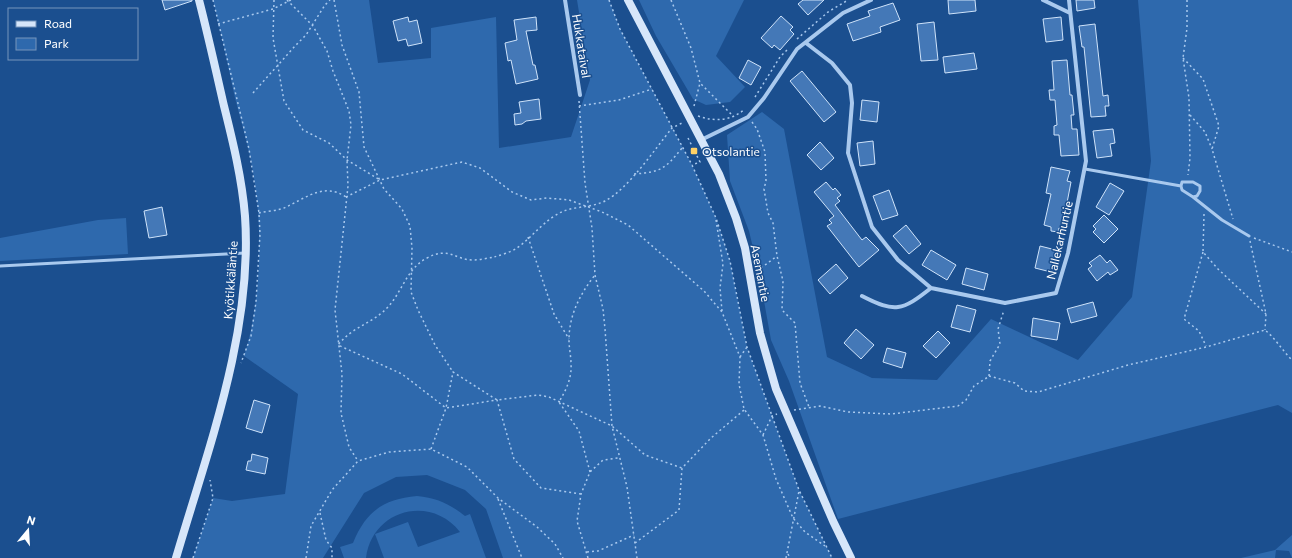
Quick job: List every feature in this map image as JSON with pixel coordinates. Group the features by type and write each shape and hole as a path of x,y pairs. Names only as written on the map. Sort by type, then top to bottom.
{"main road":[{"name":"Kyötikkäläntie","path":"176,558 227,381 238,332 244,290 245,253 243,199 236,159 199,0"},
{"name":"Asemantie","path":"628,0 719,174 736,218 750,274 760,333 776,389 850,558"}],"street":[{"name":"Hukkataival","path":"565,0 580,95"},
{"path":"701,140 748,117 764,98 797,48 806,43 825,25 843,13 871,0"},
{"path":"1043,0 1070,13"},
{"name":"Nallekarhuntie","path":"806,43 832,63 850,85 852,103 848,153 872,227 898,260 930,288 1005,303 1056,293 1068,253 1086,161 1069,0"},
{"path":"862,296 881,305 900,308 916,300 930,288"}],"lane":[{"path":"1085,169 1180,186 1182,190 1204,204 1222,220 1249,236"},
{"path":"1180,186 1182,182 1187,181 1193,182 1200,186 1198,196 1193,197"},
{"path":"0,266 245,253"}],"path":[{"path":"274,0 273,38 284,101 304,130 328,143 347,160 380,180"},
{"path":"218,24 273,9 291,0"},
{"path":"253,93 313,26 325,5 330,0"},
{"path":"334,0 342,45 359,92 364,147 384,189 402,209 410,226 412,248 412,292 418,310 435,345 453,372 497,400 514,458 541,488 581,494"},
{"path":"609,0 620,29 692,166 716,218 730,261 748,347 799,490 832,558"},
{"path":"338,345 346,334 376,319 389,306 412,270 425,258 438,253 455,255 472,260 494,257 516,249 541,225 558,213 568,209 590,207 606,200 618,191 672,128 688,116 693,107 700,83 692,48 671,0"},
{"path":"794,42 828,12 848,0"},
{"path":"1187,0 1187,28 1183,58 1190,98 1190,158 1187,181"},
{"path":"287,1 313,26 327,51 332,71 349,111 351,125 347,160 348,186 335,310 342,374 340,413 349,447 358,461"},
{"path":"754,99 780,57 790,47"},
{"path":"1183,58 1203,79 1216,119 1218,126 1212,149"},
{"path":"700,83 732,116"},
{"path":"579,106 619,100 652,89"},
{"path":"580,95 579,106 585,183 590,207 595,275 603,309 612,426 618,458 627,486 637,558"},
{"path":"688,116 698,116 710,120 722,120 746,108"},
{"path":"1190,115 1205,132 1212,149 1236,229"},
{"path":"748,117 757,129 765,152 766,181 764,188 768,213 773,223 777,256 783,281 782,310 795,323 800,383 809,407"},
{"path":"688,138 700,162 692,166"},
{"path":"634,174 655,172 672,160 682,148"},
{"path":"346,197 380,180 462,162 480,168 512,192 531,200 547,198 569,200 590,207 628,225 704,291 722,312"},
{"path":"259,213 285,208 312,193 337,190 346,197"},
{"path":"1204,204 1203,252 1184,319 1199,331 1206,347"},
{"path":"716,218 723,264 720,288 722,312 740,357 739,384 744,410 763,435 776,479 793,518 805,532 825,546"},
{"path":"1249,236 1292,252"},
{"path":"1249,236 1266,314 1265,330"},
{"path":"528,237 554,314 569,339"},
{"path":"1203,252 1218,269 1266,314"},
{"path":"750,274 777,256"},
{"path":"559,402 568,386 571,365 569,339 570,322 579,298 595,275"},
{"path":"795,410 820,406 848,412 891,414 958,406 966,400 974,386 988,376 990,361 1000,344 998,329 1005,303"},
{"path":"988,376 1015,383 1024,391 1038,392 1128,365 1206,347 1265,330"},
{"path":"1265,330 1272,336 1278,347 1292,360"},
{"path":"338,345 402,374 446,408 538,395 549,397 612,426 645,455 682,468"},
{"path":"740,357 748,347"},
{"path":"431,449 446,408 453,372"},
{"path":"559,402 579,431 590,472"},
{"path":"635,543 679,510 682,468 711,438 744,410"},
{"path":"763,435 772,416"},
{"path":"306,558 311,526 320,513 332,490 358,461 389,452 431,449 468,467 498,498 555,544 563,558"},
{"path":"588,558 577,521 581,494 590,472 603,460 618,458"},
{"path":"786,558 788,554 799,490"},
{"path":"193,558 213,498"},
{"path":"498,498 522,558"},
{"path":"320,513 326,540 332,548 332,558"},
{"path":"587,552 598,551 634,535"},
{"path":"788,554 790,558"}],"green space":[{"path":"213,0 369,0 378,63 431,58 431,28 496,17 499,148 571,137 590,80 577,0 609,0 620,29 692,165 716,218 730,261 747,347 799,490 832,558 503,558 486,509 465,490 427,475 396,477 364,493 323,558 193,558 213,498 232,501 285,494 298,394 244,356 250,336 257,291 259,268 259,221 254,178 246,138 235,98"},
{"path":"639,0 744,0 716,56 745,87 730,102 706,105 693,99 656,36"},
{"path":"1138,0 1292,0 1292,413 1278,405 838,519 789,381 771,340 759,273 749,231 730,181 727,135 762,112 784,129 827,357 872,378 937,380 991,319 1078,360 1132,297 1151,161"},
{"path":"126,218 128,254 0,261 0,238 98,220"},
{"path":"417,496 431,498 454,508 465,516 470,514 486,558 384,558 375,534 366,558 344,558 340,547 353,543 364,523 370,515 378,509 395,500","holes":["419,511 434,513 448,520 460,532 418,547 408,522 375,534 379,528 390,519 404,513"]},
{"path":"1292,535 1292,558 1289,551 1276,550 1275,558 1241,558 1275,550"}],"building":[{"path":"162,0 192,0 192,1 165,10"},
{"path":"803,0 824,0 808,15 798,4"},
{"path":"948,0 975,0 976,11 949,14"},
{"path":"1076,0 1094,0 1095,8 1077,11"},
{"path":"893,3 900,20 880,27 881,32 853,41 847,24 870,16 868,11"},
{"path":"781,16 793,27 790,30 794,34 780,50 774,45 772,48 761,38"},
{"path":"408,17 409,22 417,20 422,43 408,46 406,39 398,41 393,21"},
{"path":"536,17 537,30 526,31 533,65 535,65 538,79 516,84 511,60 508,61 505,43 517,40 514,20"},
{"path":"1061,17 1063,40 1046,42 1043,19"},
{"path":"934,22 938,60 921,61 917,24"},
{"path":"1095,24 1103,96 1108,95 1109,106 1105,106 1106,116 1091,117 1084,47 1082,47 1079,26"},
{"path":"974,53 977,69 945,73 943,57"},
{"path":"748,60 761,67 751,85 739,78"},
{"path":"1067,60 1070,95 1072,95 1074,115 1071,115 1072,129 1077,129 1079,155 1061,156 1059,135 1054,135 1054,126 1057,125 1055,100 1050,100 1049,90 1054,90 1052,61"},
{"path":"802,71 836,112 824,122 790,81"},
{"path":"539,99 541,119 526,121 522,124 515,125 514,114 521,113 519,102"},
{"path":"862,100 879,102 877,122 860,120"},
{"path":"1113,129 1115,143 1110,144 1112,156 1097,158 1093,131"},
{"path":"873,141 875,164 860,166 857,143"},
{"path":"820,142 834,158 821,170 807,155"},
{"path":"1051,167 1070,171 1067,181 1071,182 1062,229 1059,228 1058,232 1051,231 1051,227 1044,225 1051,194 1046,193"},
{"path":"826,182 833,190 835,188 841,195 837,198 840,201 835,205 862,240 866,237 879,250 859,267 827,226 832,223 829,220 834,216 814,192"},
{"path":"1110,183 1124,191 1109,215 1096,207"},
{"path":"889,190 898,215 882,220 873,196"},
{"path":"162,207 167,235 149,238 144,211"},
{"path":"1104,215 1118,229 1104,243 1093,232 1096,229 1093,226"},
{"path":"906,225 921,244 909,254 893,236"},
{"path":"1040,246 1060,251 1055,273 1035,268"},
{"path":"931,250 956,265 947,280 922,265"},
{"path":"1100,255 1107,263 1110,260 1118,270 1110,275 1108,272 1097,281 1088,269 1092,266 1089,263"},
{"path":"836,264 848,278 830,294 818,280"},
{"path":"966,268 988,274 984,290 962,284"},
{"path":"1093,302 1097,316 1071,323 1067,309"},
{"path":"957,305 976,310 970,332 951,327"},
{"path":"1033,318 1060,323 1057,340 1031,336"},
{"path":"856,329 874,345 861,359 844,343"},
{"path":"938,331 950,343 936,358 923,346"},
{"path":"887,348 906,353 902,368 883,362"},
{"path":"254,400 270,405 262,433 246,428"},
{"path":"252,454 268,458 265,474 246,470 248,461 251,461"}],"place":[{"name":"Otsolantie","path":"694,151"}]}
